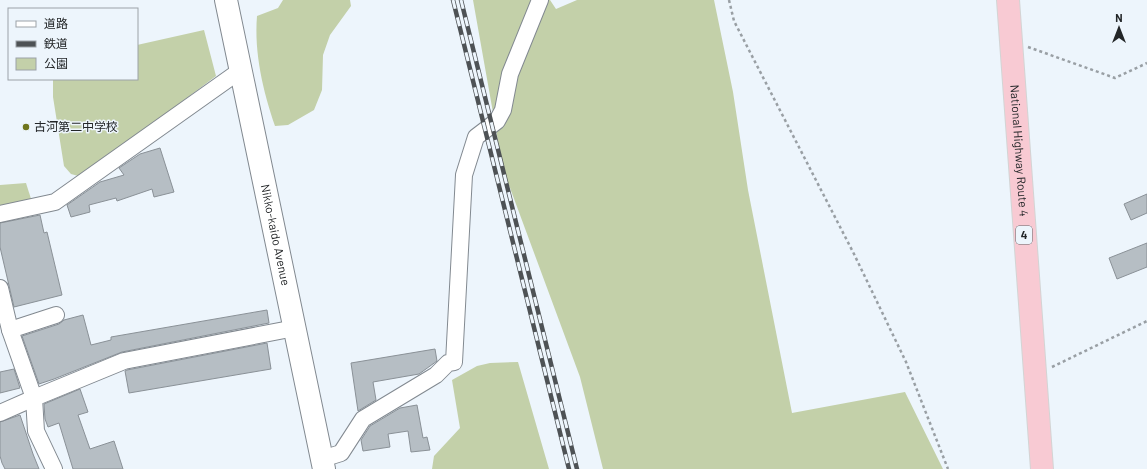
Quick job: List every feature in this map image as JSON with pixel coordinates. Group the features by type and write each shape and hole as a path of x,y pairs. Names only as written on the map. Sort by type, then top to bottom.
{"highway":[{"name":"National Highway Route 4","path":"1008,0 1042,469"}],"main road":[{"name":"Nikko-kaido Avenue","path":"226,0 323,464"}],"street":[{"path":"323,464 341,453 364,419 436,375 448,364 454,362 464,175 476,137 497,121 503,110 510,74 540,0"},
{"path":"0,214 55,202 241,70"},
{"path":"0,288 10,330 34,398 36,431 54,469"},
{"path":"10,330 56,315"},
{"path":"0,413 124,361 295,328"}],"path":[{"path":"730,0 734,21 854,254 906,362 948,469"},
{"path":"1011,46 1022,45 1115,78 1147,63"},
{"path":"1035,374 1147,321"}],"green space":[{"path":"283,0 350,0 351,6 330,35 323,55 322,90 314,110 288,125 275,126 260,72 256,30 257,16 278,8"},
{"path":"473,0 550,0 556,9 577,0 714,0 733,92 748,190 792,413 905,392 943,469 603,469 580,377 503,169"},
{"path":"204,30 216,76 82,177 71,174 64,166 53,97 53,80 138,80 138,45"},
{"path":"26,183 32,202 0,208 0,185"},
{"path":"518,362 549,469 432,469 434,456 460,428 452,380 477,366 490,363"}],"building":[{"path":"160,148 174,192 154,197 152,189 117,201 116,198 89,205 90,212 71,217 67,205 100,182 124,175 119,168 140,154"},
{"path":"1147,194 1147,213 1131,220 1124,204"},
{"path":"40,215 44,233 47,232 62,295 14,307 0,247 0,223"},
{"path":"1147,243 1147,267 1117,279 1109,258"},
{"path":"267,310 269,323 122,352 39,384 22,336 59,324 64,320 83,315 91,345 111,340 111,337"},
{"path":"267,343 271,369 129,393 125,371 127,370"},
{"path":"435,349 437,361 419,374 373,382 376,400 358,411 351,363"},
{"path":"14,369 20,388 0,393 0,372"},
{"path":"80,389 88,412 78,415 90,449 114,441 123,469 73,469 59,423 48,427 45,419 44,404"},
{"path":"417,405 423,438 427,437 430,450 411,452 408,431 388,434 390,447 363,451 361,440 370,426 400,408"},
{"path":"20,415 39,469 5,469 2,463 0,456 0,422"}],"railway":[{"path":"453,0 569,469"},
{"path":"461,0 577,469"}],"place":[{"name":"古河第二中学校","path":"26,127"}]}
